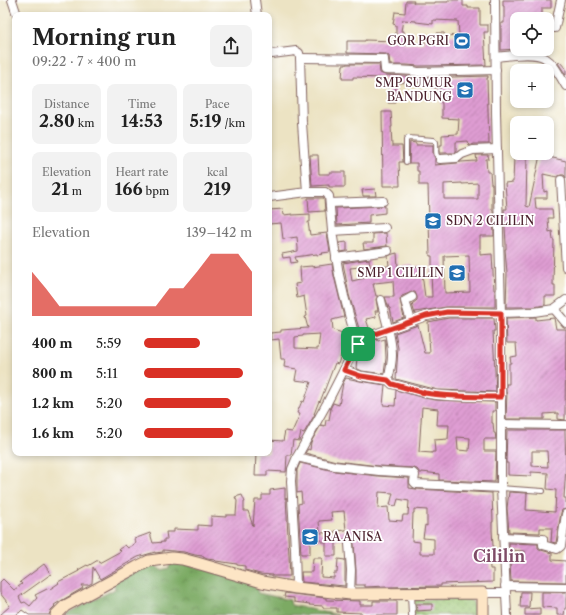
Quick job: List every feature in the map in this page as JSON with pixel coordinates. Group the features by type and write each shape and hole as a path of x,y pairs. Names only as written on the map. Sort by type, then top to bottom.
{"main road":[{"path":"56,615 65,606 149,561 172,558 182,559 262,582 296,588 350,594 483,593 484,612"}],"street":[{"path":"12,0 17,12"},
{"path":"255,0 257,12"},
{"path":"495,0 501,313 501,488 507,615"},
{"path":"555,28 561,0"},
{"path":"272,54 296,51 299,53 307,192"},
{"path":"496,57 532,55 545,58 553,66 566,86"},
{"path":"300,58 384,59 385,70 399,71 496,70"},
{"path":"440,158 457,158 462,154 473,150 497,149"},
{"path":"561,180 566,267"},
{"path":"272,197 307,192 325,192 329,196 336,258 344,296 358,344"},
{"path":"330,203 383,201"},
{"path":"332,231 385,228"},
{"path":"336,258 388,251"},
{"path":"411,321 406,300 412,297"},
{"path":"381,300 388,329 392,356 388,380"},
{"path":"296,588 291,481 292,469 358,344 365,338 426,316 447,312 534,312 554,309 566,300"},
{"path":"554,309 566,323"},
{"path":"344,370 361,376 388,380 392,384 406,387 410,390 431,394 501,397"},
{"path":"502,424 560,424 566,426"},
{"path":"297,457 335,466 413,473 415,475 414,482 416,484 501,488"},
{"path":"503,537 543,539 543,545 557,549 561,546 566,514"},
{"path":"349,544 351,570 350,594"},
{"path":"483,593 505,589 566,587"},
{"path":"411,594 412,615"}],"lane":[{"path":"406,162 406,140 408,138 434,140 436,142 436,155 440,158"},
{"path":"501,488 543,491"}],"green space":[{"path":"151,562 161,570 169,568 171,562 186,564 259,584 258,593 290,600 291,605 338,615 66,615 115,589 114,582"},
{"path":"467,599 473,602 474,615 414,615 414,600"}],"building":[{"path":"448,0 463,0 463,6 468,6 468,8 480,8 480,25 488,25 488,32 484,32 486,65 390,65 389,56 386,54 347,53 347,41 396,41 396,25 393,24 395,12 405,13 406,1 414,1 413,3 448,2","holes":["403,20 433,24 433,20 458,21 459,35 445,36 444,33 437,33 438,37 424,38 425,43 404,44 404,31 401,31"]},
{"path":"503,0 551,0 551,8 542,8 542,12 510,12 510,49 501,50 501,23 504,23"},
{"path":"560,62 566,69 566,75 558,63"},
{"path":"379,64 380,73 385,75 418,78 488,76 489,144 473,144 469,146 468,141 456,142 455,153 440,153 442,135 458,134 459,119 442,118 440,88 431,88 431,83 396,83 395,103 388,103 388,82 384,82 384,78 353,77 353,79 342,79 343,65"},
{"path":"382,112 391,112 392,146 402,146 403,162 399,162 400,186 383,186"},
{"path":"410,142 416,143 416,145 433,145 435,165 477,161 476,155 488,155 489,159 486,159 487,172 490,172 492,184 494,236 480,236 480,255 492,254 495,307 447,307 415,312 415,314 412,304 417,300 417,297 415,292 412,292 402,296 400,300 404,318 393,322 390,308 385,297 394,297 393,281 375,283 373,284 376,296 378,296 376,299 378,311 375,311 376,317 366,319 370,331 361,335 349,295 343,263 369,259 370,266 350,268 352,281 365,278 364,268 389,266 388,256 397,253 398,267 412,265 413,267 421,266 425,297 432,297 432,256 430,256 428,185 419,185 419,171 417,171 417,163 409,163","holes":["478,183 478,199 444,199 444,184","469,255 470,292 445,293 444,256"]},
{"path":"310,155 318,155 319,174 345,172 345,187 329,187 329,185 312,186"},
{"path":"554,158 566,161 566,178 564,175 557,177 543,174 544,192 547,191 547,198 535,198 536,209 552,209 553,218 548,218 549,232 552,231 554,240 553,285 555,285 555,296 545,296 545,305 534,307 506,307 507,273 504,209 507,209 505,183 513,182 514,160 527,160 526,206 529,207 539,160 554,160"},
{"path":"375,189 376,196 363,196 362,190"},
{"path":"308,198 324,198 325,211 309,212"},
{"path":"385,206 385,213 369,215 369,223 337,225 336,208"},
{"path":"283,209 284,215 310,214 310,222 308,222 310,235 327,233 330,252 295,257 297,262 291,263 290,257 283,258 282,254 298,251 297,237 283,239 281,223 272,224 272,210"},
{"path":"386,233 387,246 364,249 363,243 373,243 373,234"},
{"path":"347,242 347,251 341,252 339,243"},
{"path":"332,264 344,317 332,320 333,330 349,335 351,343 350,346 345,344 338,364 335,363 315,414 304,433 301,432 299,441 293,440 291,455 287,455 286,472 267,471 267,476 255,476 256,456 272,456 272,440 283,441 285,431 292,432 300,414 297,413 302,401 304,402 311,382 295,380 297,369 284,367 285,359 281,359 279,339 272,340 272,333 281,332 281,330 308,328 305,317 307,316 304,296 297,298 295,284 301,283 300,267","holes":["320,334 318,349 295,348 295,337"]},
{"path":"536,317 536,320 554,318 556,329 566,329 565,420 558,419 558,413 544,414 544,419 506,419 506,384 509,384 509,363 511,363 510,357 517,356 516,343 507,343 506,318"},
{"path":"449,318 494,318 495,331 493,331 496,392 438,390 396,379 398,348 395,333 418,325 425,353 430,353 428,322"},
{"path":"377,339 378,341 385,339 386,358 384,374 362,371 356,368 356,358 359,353 366,353 364,346"},
{"path":"346,378 385,385 383,405 395,406 396,390 436,400 495,402 495,411 492,411 492,423 496,439 484,439 484,451 496,451 495,482 439,480 439,474 420,473 417,469 413,468 336,461 305,453 308,449 310,450 311,442 321,425 325,426 326,420 329,420 330,409 333,403 339,405 343,383","holes":["422,407 438,409 437,425 449,425 448,439 434,440 435,452 432,453 419,452","457,437 470,438 469,451 458,450"]},
{"path":"507,430 565,430 566,467 564,498 566,498 566,509 562,510 561,513 556,543 551,542 552,528 540,528 540,533 509,532 507,508 509,492 527,493 526,510 555,512 556,490 547,489 548,473 531,472 531,476 508,475 508,463 506,463","holes":["532,451 547,451 548,467 532,466"]},
{"path":"300,463 334,471 409,478 409,488 492,493 492,530 494,553 489,553 490,569 493,569 493,582 441,584 441,586 365,587 365,585 356,585 354,544 352,539 336,540 336,556 326,556 326,542 322,542 322,540 310,541 310,554 301,554 298,504 302,503 301,492 297,493 297,470","holes":["379,492 393,493 390,505 396,506 398,499 409,501 408,515 403,515 402,521 389,520 388,507 378,508","414,509 427,510 427,526 425,525 423,538 434,539 434,554 420,554 420,542 412,541","344,511 346,530 320,533 319,521 332,520 331,512"]},
{"path":"285,488 290,576 260,574 245,570 245,566 237,564 207,559 203,556 184,552 163,550 163,552 155,552 138,557 100,579 93,567 92,583 88,585 81,585 83,588 54,605 55,606 49,615 29,615 22,610 16,615 0,615 10,606 0,593 0,582 3,579 14,590 22,584 20,582 44,564 51,574 19,597 22,603 25,602 30,606 37,598 35,595 49,588 50,589 59,583 58,582 87,565 88,566 98,560 99,563 121,551 119,549 125,545 128,548 136,543 134,539 150,533 153,543 164,542 164,539 167,539 166,532 174,532 174,529 198,530 198,525 211,526 211,516 226,517 226,515 236,515 237,501 235,497 242,495 245,502 244,511 248,511 253,526 255,500 262,500 262,495 270,495 270,490"},
{"path":"509,543 538,544 538,548 541,550 552,553 552,560 566,561 566,582 511,581 510,563 525,562 525,551 509,550"},
{"path":"313,558 322,558 321,577 334,578 334,573 337,573 338,559 345,560 345,586 302,582 301,572 312,572"},
{"path":"521,592 530,592 529,607 520,607"},
{"path":"542,592 566,592 566,608 564,615 557,615 557,608 542,607"},
{"path":"285,593 326,598 326,600 360,601 360,605 373,605 373,601 397,601 397,615 362,615 362,613 337,612 337,608 323,608 323,606 294,602 294,598 284,597"},
{"path":"416,604 432,604 432,610 417,611"},
{"path":"540,608 540,615 525,615 525,609"}],"place":[{"name":"GOR PGRI","path":"462,41"},
{"name":"SMP SUMUR BANDUNG","path":"465,90"},
{"name":"SDN 2 CILILIN","path":"433,221"},
{"name":"SMP 1 CILILIN","path":"457,273"},
{"name":"RA ANISA","path":"310,537"}],"district":[{"name":"Cililin","path":"499,556"}],"route":[{"path":"447,312 501,313 501,397 438,395 425,393 392,384 388,380 361,376 344,370 358,344 365,338 426,316 447,312"}]}
